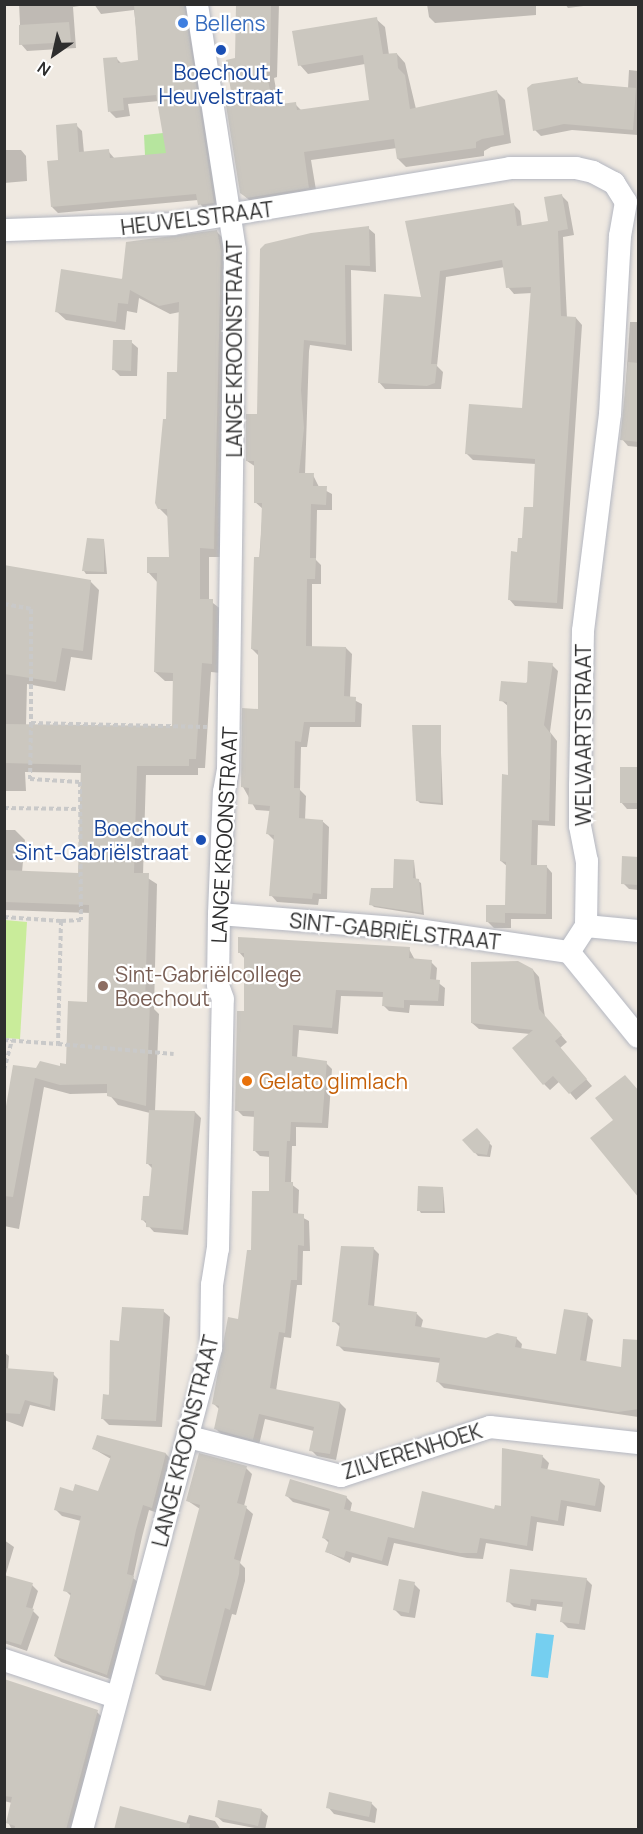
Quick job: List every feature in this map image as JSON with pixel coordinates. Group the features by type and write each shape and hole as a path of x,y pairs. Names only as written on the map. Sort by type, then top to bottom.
{"street":[{"name":"LANGE KROONSTRAAT","path":"82,1830 211,1348 212,1285 218,1249 223,999 218,985 219,914 229,727 236,404 232,217 197,4"},
{"name":"HEUVELSTRAAT","path":"4,230 115,229 232,217 510,168 576,168 593,172 614,183 626,202"},
{"name":"WELVAARTSTRAAT","path":"586,926 587,861 580,795 584,631 612,392 620,236 626,202"},
{"name":"SINT-GABRIËLSTRAAT","path":"219,914 411,929 569,952"},
{"path":"639,931 586,926 569,952 639,1037"},
{"name":"ZILVERENHOEK","path":"189,1437 341,1476 490,1427 639,1443"},
{"path":"4,1660 116,1698"}],"path":[{"path":"4,604 31,609 30,779 80,782 81,920 4,917"},
{"path":"31,723 229,727"},
{"path":"4,808 80,809"},
{"path":"58,1044 61,921"},
{"path":"4,1040 174,1054"},
{"path":"4,1070 12,1040"}],"green space":[{"path":"202,129 191,161 145,155 144,135"},
{"path":"5,920 27,922 20,1039 5,1038"}],"water":[{"path":"536,1633 554,1635 548,1678 531,1676"}],"building":[{"path":"134,4 184,4 214,203 198,205 196,194 51,207 47,161 58,160 56,125 77,123 79,152 109,149 110,158 166,153 156,95 123,98 124,110 108,112 103,58 117,57 118,63 138,60"},
{"path":"236,4 271,4 270,69 266,70 273,105 296,102 297,110 369,100 363,55 298,66 292,31 377,17 383,54 397,53 398,68 405,75 410,109 497,90 504,135 482,139 476,142 476,148 397,159 394,139 304,152 309,188 247,198 240,193 225,99 232,98 226,60 235,58"},
{"path":"69,22 71,42 19,45 19,25"},
{"path":"578,77 578,83 636,88 633,130 564,124 533,131 527,88 532,84"},
{"path":"562,194 568,229 558,231 561,316 576,317 557,603 508,600 511,551 517,552 518,538 522,538 524,507 533,507 535,459 465,454 469,404 522,408 531,287 506,288 502,260 440,271 431,364 437,364 435,383 427,386 378,383 384,294 421,297 405,221 514,203 517,226 548,221 544,197"},
{"path":"369,226 370,266 345,265 346,345 304,340 301,390 304,428 299,473 314,473 313,486 327,486 326,505 311,504 310,558 316,558 315,579 307,579 306,646 346,647 344,696 356,697 355,722 304,722 301,742 295,741 294,788 300,788 299,818 323,820 321,894 313,893 312,899 269,896 274,835 266,834 270,806 248,804 249,788 241,787 242,708 258,709 258,650 251,649 254,557 260,557 262,503 254,503 254,461 246,461 246,414 257,414 260,249 265,244 311,233"},
{"path":"217,230 221,251 214,549 200,548 200,599 213,599 212,664 202,663 196,759 189,759 189,766 137,766 134,873 149,873 145,1003 150,1003 146,1106 107,1096 107,1084 60,1085 35,1078 13,1197 4,1196 4,1118 13,1065 36,1068 40,1061 60,1066 60,1063 66,1064 68,1001 87,1002 89,905 4,902 4,870 78,873 81,765 4,763 4,724 172,726 173,673 154,672 157,573 147,573 147,557 169,557 167,509 158,509 155,503 163,419 166,419 167,372 177,372 179,302 159,306 130,290 128,304 118,303 116,322 55,312 61,269 122,279 126,242"},
{"path":"113,340 132,340 131,371 112,370"},
{"path":"628,362 639,363 639,442 620,440"},
{"path":"87,538 104,539 104,572 82,571"},
{"path":"4,565 91,580 83,651 62,648 56,682 4,674"},
{"path":"528,661 553,663 544,725 551,734 549,821 532,820 531,865 547,865 546,914 505,913 505,923 486,922 486,905 505,905 506,862 500,861 502,774 508,775 507,702 499,701 501,681 527,683"},
{"path":"412,725 441,725 441,803 416,801"},
{"path":"620,767 639,767 639,803 620,803"},
{"path":"622,856 639,857 639,885 621,884"},
{"path":"394,859 414,860 413,878 419,879 422,913 369,905 371,888 393,888"},
{"path":"238,937 410,947 409,958 432,960 430,979 440,980 438,1001 404,1000 404,1008 382,1006 383,992 336,990 332,1028 293,1025 292,1056 327,1061 322,1123 291,1122 290,1141 287,1141 285,1182 293,1182 293,1213 304,1214 304,1246 298,1245 297,1280 291,1280 285,1333 279,1332 270,1388 340,1402 330,1454 309,1451 314,1427 259,1414 253,1440 214,1429 219,1406 212,1404 228,1317 238,1319 247,1250 251,1250 252,1191 269,1191 269,1151 253,1151 254,1111 235,1111 237,1011 244,1011 244,953 238,953"},
{"path":"518,961 533,969 539,1009 562,1035 555,1041 587,1079 569,1094 553,1076 543,1085 512,1048 533,1030 471,1023 471,962"},
{"path":"625,1075 639,1091 639,1198 590,1138 613,1120 595,1098"},
{"path":"149,1110 195,1111 183,1230 146,1227 146,1221 141,1220 143,1196 149,1196 152,1164 146,1164"},
{"path":"477,1128 490,1142 487,1155 474,1153 462,1140"},
{"path":"418,1186 443,1187 443,1211 417,1211"},
{"path":"341,1246 374,1247 368,1305 417,1312 415,1326 486,1338 497,1333 517,1337 515,1347 556,1354 564,1309 588,1313 580,1360 621,1367 623,1339 639,1340 639,1409 618,1412 436,1382 440,1358 336,1346 340,1323 332,1322"},
{"path":"122,1307 164,1309 156,1421 101,1419 103,1394 109,1395 110,1340 119,1341"},
{"path":"4,1368 54,1372 50,1407 25,1400 20,1414 4,1413"},
{"path":"97,1435 166,1453 152,1508 143,1505 136,1530 127,1574 134,1576 107,1675 54,1656 71,1593 63,1591 81,1516 54,1510 60,1487 73,1491 75,1484 98,1491 111,1456 92,1449"},
{"path":"502,1448 543,1455 541,1468 600,1479 595,1506 561,1500 558,1521 531,1516 527,1546 480,1538 477,1553 460,1553 388,1537 382,1561 346,1551 344,1558 325,1552 329,1540 322,1538 330,1509 285,1496 290,1479 347,1496 344,1509 414,1528 422,1491 494,1509 495,1505 501,1506"},
{"path":"199,1453 247,1466 237,1503 247,1506 234,1559 240,1561 239,1574 230,1610 225,1608 205,1686 155,1674 200,1505 186,1501"},
{"path":"510,1569 587,1578 579,1624 560,1622 563,1602 531,1599 530,1606 506,1602"},
{"path":"4,1575 33,1583 26,1607 34,1609 21,1645 4,1640"},
{"path":"399,1579 415,1582 409,1613 393,1610"},
{"path":"4,1679 98,1710 66,1830 14,1830 15,1826 6,1823 12,1797 4,1796"},
{"path":"329,1792 372,1802 369,1817 326,1808"},
{"path":"218,1800 262,1809 258,1826 215,1817"},
{"path":"120,1806 190,1824 189,1830 114,1830"}],"place":[{"name":"Bellens","path":"183,23"},
{"name":"Boechout Heuvelstraat","path":"221,50"},
{"name":"Boechout Sint-Gabriëlstraat","path":"201,840"},
{"name":"Sint-Gabriëlcollege Boechout","path":"103,986"},
{"name":"Gelato glimlach","path":"247,1081"}]}
